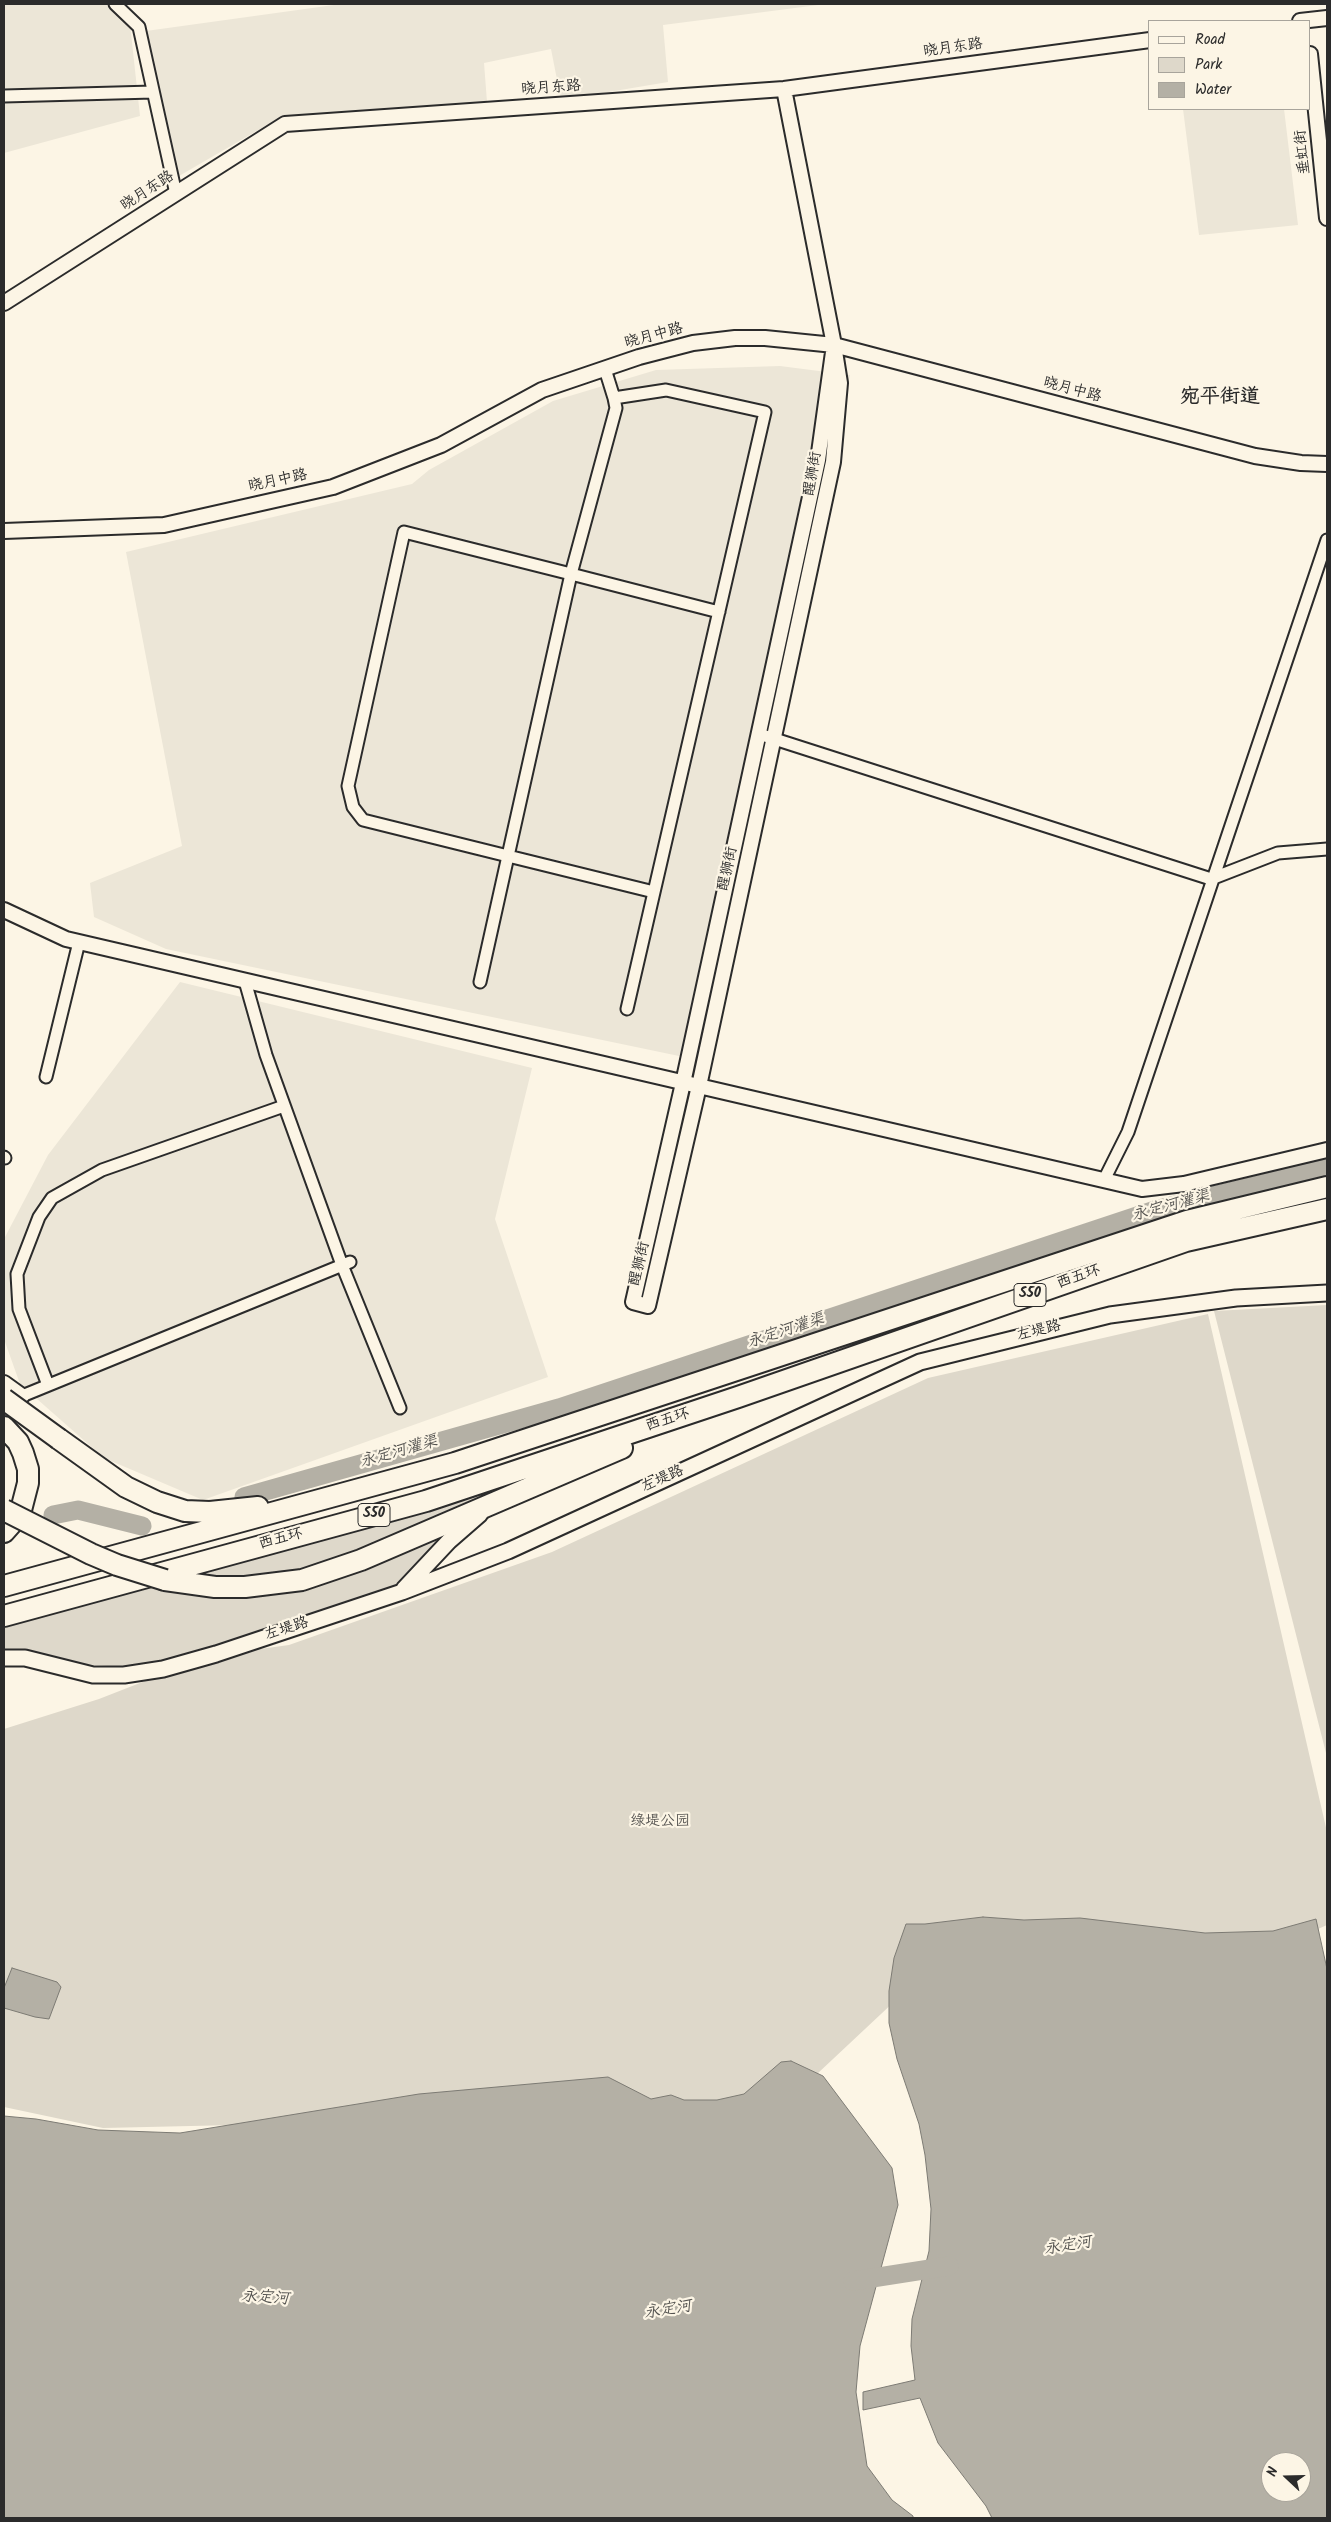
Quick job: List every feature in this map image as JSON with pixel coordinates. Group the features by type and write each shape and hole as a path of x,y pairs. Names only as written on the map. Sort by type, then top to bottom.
{"highway":[{"name":"西五环","path":"4,1586 464,1460 1187,1221 1327,1187"},
{"name":"西五环","path":"4,1616 426,1501 738,1398 1186,1241 1327,1209"},
{"path":"4,1510 91,1554 117,1565 165,1580 189,1584 235,1587 274,1585 302,1580 361,1560 738,1398"},
{"path":"10,1403 126,1487 157,1502 185,1511 210,1512 322,1500"},
{"path":"4,1532 20,1514 28,1483 28,1469 23,1452 18,1442 6,1429"}],"main road":[{"name":"左堤路","path":"4,1658 25,1658 93,1675 124,1675 163,1669 216,1654 402,1592 508,1551 920,1362 1110,1315 1236,1298 1327,1293"},
{"path":"402,1592 450,1541 494,1504"}],"street":[{"path":"115,4 139,27 176,194"},
{"path":"1311,20 1327,18"},
{"name":"晓月东路","path":"4,303 285,124 784,89 1148,40"},
{"name":"垂虹街","path":"1311,64 1327,218"},
{"name":"醒狮街","path":"784,89 834,345 840,383 833,462 699,1086 648,1306 633,1302 683,1083 818,460 834,345"},
{"path":"4,96 153,92"},
{"name":"晓月中路","path":"4,531 164,525 333,487 441,445 542,390 639,357 693,343 735,338 766,338 834,345 1255,456 1301,463 1327,464"},
{"path":"480,982 571,574 616,408 605,368"},
{"path":"614,398 666,390 765,412 627,1009"},
{"path":"654,892 363,820 353,807 348,786 404,532 719,612"},
{"path":"1104,1180 1128,1132 1211,878 1327,540"},
{"path":"759,734 1211,878 1278,853 1327,849"},
{"path":"4,910 66,939 1142,1189 1184,1184 1327,1150"},
{"path":"46,1077 79,942"},
{"path":"245,981 266,1056 284,1106 400,1408"},
{"path":"48,1385 19,1309 17,1274 39,1217 52,1198 102,1170 284,1106"},
{"path":"4,1384 10,1403 48,1385 346,1264"}],"shaded area":[{"path":"4,4 107,4 130,24 140,116 4,153"},
{"path":"341,4 826,4 663,25 668,82 561,100 551,49 484,63 487,102 279,118 179,176 146,31"},
{"path":"1183,110 1284,110 1298,225 1199,235"},
{"path":"780,366 850,375 703,1061 166,949 94,917 90,883 182,846 126,552 412,484 429,470 553,401 656,370"},
{"path":"180,982 532,1068 495,1219 548,1377 203,1500 104,1458 20,1384 4,1339 4,1239 48,1155"}],"green space":[{"path":"1327,1305 1327,1757 1214,1311"},
{"name":"绿堤公园","path":"1208,1314 1327,1832 1327,1925 1223,1971 945,1954 801,2089 637,2125 455,2120 103,2128 4,2107 4,1729 99,1699 209,1656 289,1645 552,1552 928,1378"},
{"path":"484,1491 446,1536 394,1588 223,1648 155,1665 121,1667 81,1664 23,1651 4,1652 4,1626 129,1593"}],"water":[{"path":"983,1917 1024,1920 1080,1918 1205,1933 1273,1931 1316,1919 1327,1969 1327,2518 992,2518 986,2506 938,2443 920,2398 863,2410 863,2392 915,2380 911,2346 912,2319 929,2251 931,2209 925,2155 919,2124 897,2059 889,2023 889,1991 894,1958 906,1924 925,1924"},
{"path":"12,1968 57,1982 61,1987 49,2019 4,2008 4,1988"},
{"path":"791,2061 823,2076 892,2168 898,2205 860,2346 856,2392 867,2466 892,2500 913,2516 913,2518 4,2518 4,2116 36,2119 98,2130 180,2133 419,2094 608,2077 651,2099 671,2095 684,2100 717,2100 744,2094 781,2062"}],"waterway":[{"name":"永定河灌渠","path":"244,1497 559,1408 1155,1210 1327,1168"},
{"name":"永定河灌渠","path":"53,1515 78,1510 142,1526"},
{"name":"永定河","path":"853,2281 949,2266"}],"district":[{"name":"宛平街道","path":"1220,399"}]}
